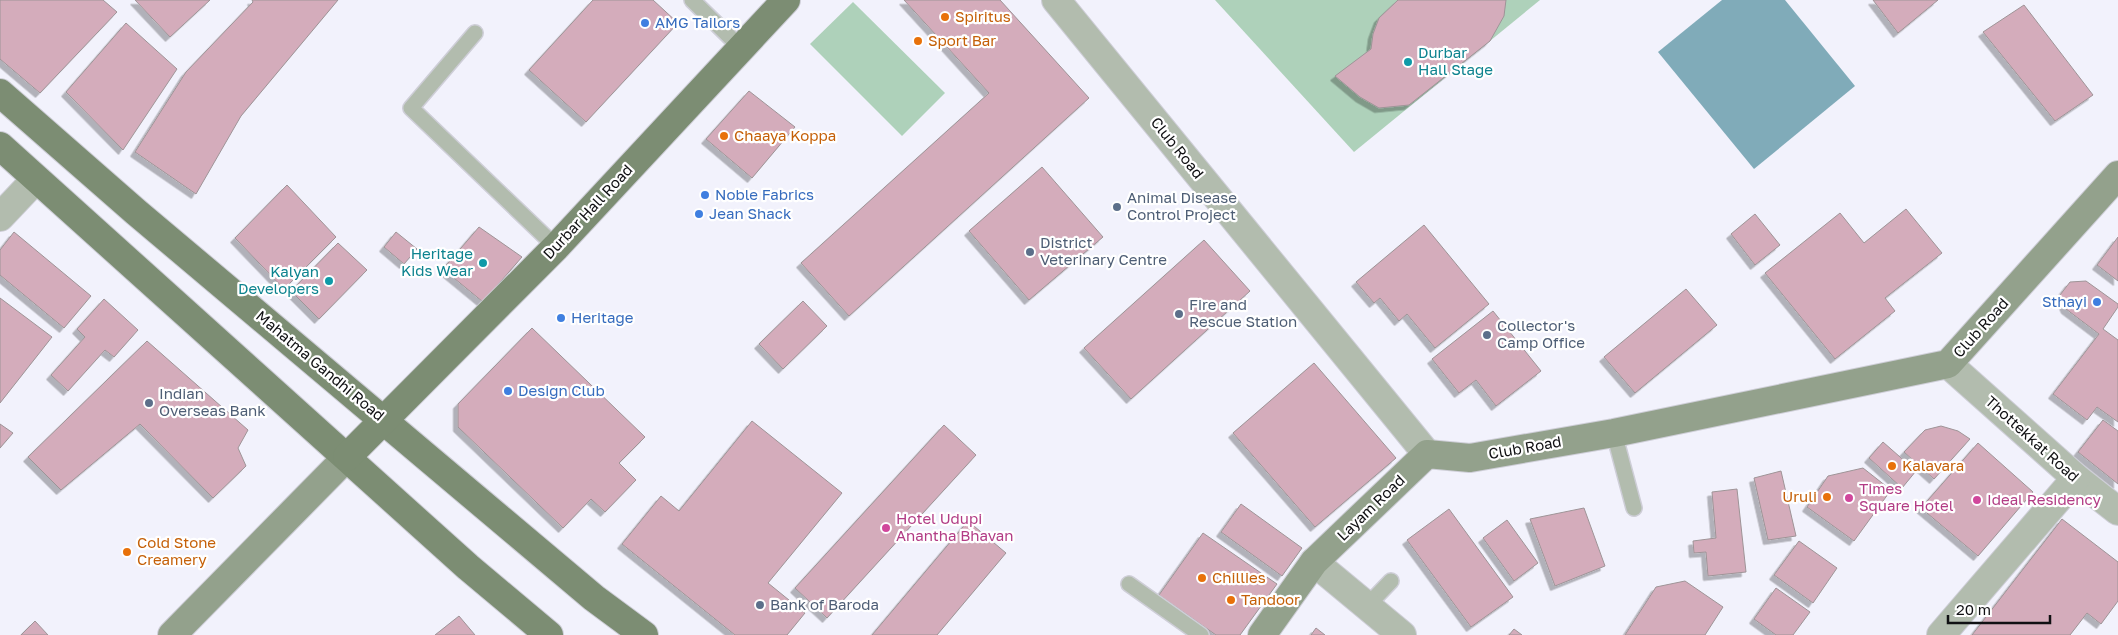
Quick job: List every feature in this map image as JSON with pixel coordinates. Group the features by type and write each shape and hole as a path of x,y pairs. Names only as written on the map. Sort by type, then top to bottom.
{"main road":[{"name":"Durbar Hall Road","path":"346,457 556,247 786,0"},
{"name":"Mahatma Gandhi Road","path":"0,93 136,212 594,598 644,635"},
{"path":"0,146 468,567 549,635"}],"street":[{"name":"Club Road","path":"1056,0 1427,454 1470,458 1614,433 1948,364 2118,175"},
{"path":"0,217 36,179"},
{"name":"Thottekkat Road","path":"1948,364 2076,478 2118,511"},
{"name":"Layam Road","path":"1262,635 1314,562 1427,454"},
{"path":"172,635 346,457"},
{"path":"1941,635 2076,478"},
{"path":"1314,562 1402,635"}],"lane":[{"path":"692,0 741,48"},
{"path":"475,33 411,108 556,247"},
{"path":"1614,433 1634,508"},
{"path":"1366,606 1391,581"},
{"path":"1130,584 1201,635"}],"green space":[{"path":"1215,0 1540,0 1354,152"},
{"path":"853,2 945,93 902,136 810,44"}],"water":[{"path":"1722,0 1785,0 1855,86 1754,169 1658,52"}],"building":[{"path":"0,0 103,0 117,12 40,93 0,59"},
{"path":"135,0 210,0 170,37"},
{"path":"252,0 338,0 241,116 196,194 135,152 186,72 253,2"},
{"path":"593,0 653,0 678,23 586,122 529,70"},
{"path":"904,0 1000,0 1089,98 849,316 801,263 989,93"},
{"name":"Durbar Hall Stage","path":"1398,0 1506,0 1504,16 1490,41 1409,105 1379,108 1360,97 1335,76 1371,49 1373,34 1379,18"},
{"path":"1873,0 1938,0 1898,33"},
{"path":"2024,5 2093,95 2055,121 1983,32"},
{"path":"126,23 177,69 123,150 66,92"},
{"path":"749,91 795,127 752,178 706,139"},
{"path":"1042,167 1103,237 1029,300 969,231"},
{"path":"287,185 336,237 284,289 235,238"},
{"path":"1906,209 1942,253 1885,298 1895,311 1835,359 1765,273 1840,213 1864,243"},
{"path":"1755,214 1780,245 1755,265 1731,234"},
{"path":"1424,225 1489,304 1435,348 1407,314 1399,321 1380,298 1374,303 1356,282"},
{"name":"Heritage Kids Wear","path":"479,227 522,257 483,302 443,269"},
{"path":"14,232 91,296 64,328 0,275 0,250"},
{"path":"396,232 417,249 404,264 384,247"},
{"path":"2118,237 2118,281 2097,265"},
{"path":"1204,240 1250,291 1131,399 1084,348"},
{"name":"Kalyan Developers","path":"338,243 367,270 319,319 291,291"},
{"path":"2086,281 2118,304 2118,307 2103,329 2118,340 2118,422 2097,407 2087,420 2053,394 2099,334 2066,309 2060,295 2070,282"},
{"path":"1686,289 1717,325 1635,393 1604,357"},
{"path":"0,298 52,337 0,403"},
{"path":"104,299 138,330 114,357 105,350 68,391 51,375 85,337 77,329"},
{"path":"803,301 827,326 783,369 759,344"},
{"name":"Collector's Camp Office","path":"1493,311 1541,371 1496,406 1476,380 1459,393 1432,359"},
{"path":"532,328 645,437 619,463 636,480 605,512 591,499 563,528 458,427 458,404"},
{"path":"147,341 248,430 238,448 246,466 213,498 140,424 61,490 28,457"},
{"path":"1314,363 1396,458 1315,527 1233,433"},
{"path":"2103,420 2118,431 2118,484 2078,452"},
{"path":"752,421 842,493 768,583 805,613 787,635 735,635 622,544 661,496 679,511"},
{"path":"0,424 13,433 0,448"},
{"path":"944,425 976,455 827,618 795,588"},
{"path":"1941,426 1958,431 1970,439 1934,479 1904,452 1925,430"},
{"path":"1883,442 1916,471 1902,488 1869,458"},
{"name":"Ideal Residency","path":"1978,443 2033,492 1978,556 1921,508"},
{"name":"Times Square Hotel","path":"1863,468 1891,490 1854,541 1807,507 1828,476"},
{"path":"1781,471 1796,536 1768,540 1754,478"},
{"path":"1737,489 1746,572 1708,576 1706,552 1694,553 1693,541 1716,538 1712,492"},
{"path":"1241,504 1302,548 1282,576 1221,532"},
{"path":"1584,508 1605,566 1555,586 1530,519"},
{"path":"1449,509 1513,597 1471,627 1407,540"},
{"path":"2062,519 2118,562 2118,601 2101,624 2087,613 2070,635 1972,635"},
{"path":"1507,520 1538,563 1514,581 1483,538"},
{"path":"968,521 1006,553 937,635 872,635"},
{"path":"1203,533 1277,584 1240,635 1216,635 1159,595"},
{"path":"1799,541 1837,568 1813,603 1774,575"},
{"path":"1685,581 1723,607 1705,635 1625,635 1656,587"},
{"path":"1776,588 1810,612 1793,635 1776,635 1754,619"},
{"path":"459,616 475,635 435,635"},
{"path":"35,621 48,635 21,635"},
{"path":"1316,628 1325,635 1311,635"},
{"path":"1514,629 1522,635 1509,635"}],"place":[{"name":"Spiritus","path":"945,17"},
{"name":"AMG Tailors","path":"645,23"},
{"name":"Sport Bar","path":"918,41"},
{"name":"Durbar Hall Stage","path":"1408,62"},
{"name":"Chaaya Koppa","path":"724,136"},
{"name":"Noble Fabrics","path":"705,195"},
{"name":"Animal Disease Control Project","path":"1117,207"},
{"name":"Jean Shack","path":"699,214"},
{"name":"District Veterinary Centre","path":"1030,252"},
{"name":"Heritage Kids Wear","path":"483,263"},
{"name":"Kalyan Developers","path":"329,281"},
{"name":"Sthayi","path":"2097,302"},
{"name":"Fire and Rescue Station","path":"1179,314"},
{"name":"Heritage","path":"561,318"},
{"name":"Collector's Camp Office","path":"1487,335"},
{"name":"Design Club","path":"508,391"},
{"name":"Indian Overseas Bank","path":"149,403"},
{"name":"Kalavara","path":"1892,466"},
{"name":"Uruli","path":"1827,497"},
{"name":"Times Square Hotel","path":"1849,498"},
{"name":"Ideal Residency","path":"1977,500"},
{"name":"Hotel Udupi Anantha Bhavan","path":"886,528"},
{"name":"Cold Stone Creamery","path":"127,552"},
{"name":"Chillies","path":"1202,578"},
{"name":"Tandoor","path":"1231,600"},
{"name":"Bank of Baroda","path":"760,605"}]}
